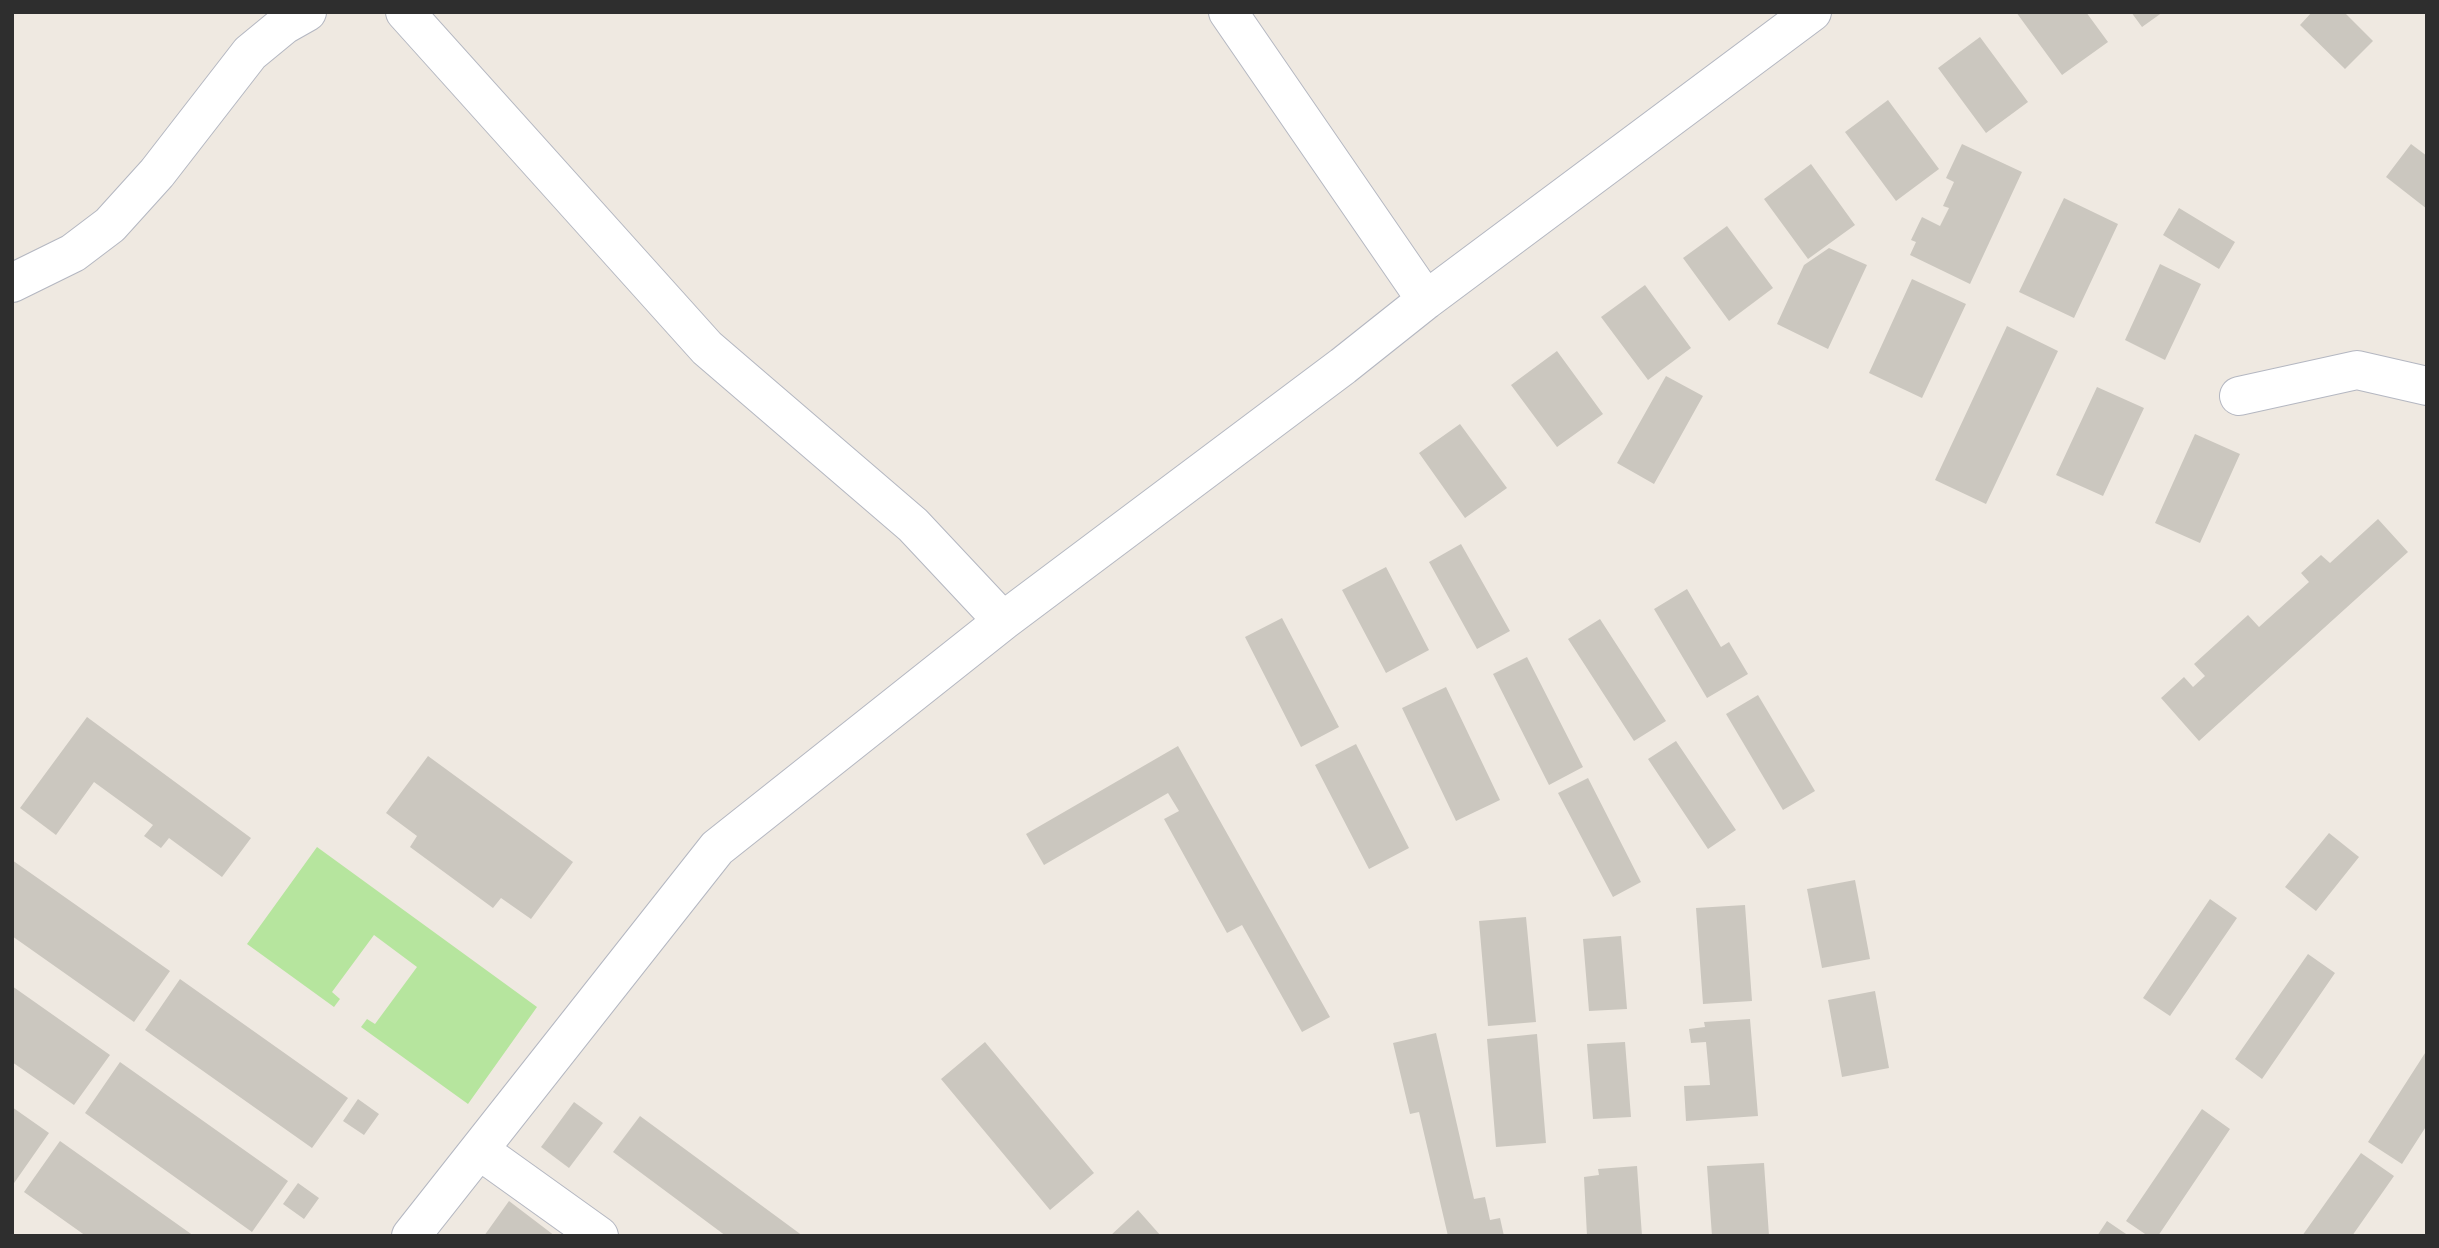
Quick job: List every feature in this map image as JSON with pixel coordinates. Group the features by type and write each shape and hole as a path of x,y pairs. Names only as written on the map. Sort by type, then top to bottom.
{"street":[{"path":"12,283 73,253 110,225 157,173 250,53 284,25 307,12"},
{"path":"1228,12 1426,300"},
{"path":"411,1236 717,848 1003,621 1812,12"},
{"path":"400,16 707,348 913,525 1003,621"},
{"path":"2239,396 2357,370 2427,386"},
{"path":"479,1150 599,1236"}],"green space":[{"path":"317,847 537,1007 468,1104 361,1027 367,1019 375,1024 417,967 374,935 332,992 340,999 334,1007 247,944"}],"building":[{"path":"2016,12 2086,12 2108,42 2062,75"},
{"path":"2131,12 2163,12 2142,27"},
{"path":"2312,12 2344,12 2373,41 2345,69 2300,25"},
{"path":"1980,37 2028,102 1986,133 1938,68"},
{"path":"1888,100 1939,169 1896,201 1845,132"},
{"path":"1962,144 2022,172 1970,284 1910,255 1916,242 1911,240 1922,217 1940,226 1949,208 1943,206 1954,182 1946,178"},
{"path":"2411,144 2427,156 2427,209 2386,177"},
{"path":"1811,164 1855,225 1808,259 1764,199"},
{"path":"2064,198 2118,224 2074,318 2019,292"},
{"path":"2179,208 2235,242 2219,269 2163,235"},
{"path":"1727,226 1773,288 1729,321 1683,258"},
{"path":"1829,248 1867,265 1828,349 1777,324 1804,265"},
{"path":"2160,264 2201,284 2165,360 2125,340"},
{"path":"1912,279 1966,304 1922,398 1869,373"},
{"path":"1645,285 1691,348 1648,380 1601,317"},
{"path":"2007,326 2058,351 1986,504 1935,480"},
{"path":"1557,351 1603,414 1557,447 1511,385"},
{"path":"1666,376 1703,396 1654,484 1617,463"},
{"path":"2097,387 2144,408 2103,496 2056,475"},
{"path":"1460,424 1507,488 1465,518 1419,453"},
{"path":"2195,434 2240,454 2200,543 2155,523"},
{"path":"2378,519 2408,552 2199,741 2161,698 2184,677 2193,687 2205,676 2194,664 2248,615 2259,627 2309,582 2301,573 2321,555 2330,563"},
{"path":"1461,544 1510,631 1477,649 1429,562"},
{"path":"1386,567 1429,650 1386,673 1342,590"},
{"path":"1687,589 1721,647 1729,642 1748,674 1707,698 1654,609"},
{"path":"1282,618 1339,727 1301,747 1245,637"},
{"path":"1600,619 1666,721 1634,741 1568,639"},
{"path":"1527,657 1583,767 1549,785 1493,674"},
{"path":"1446,687 1500,800 1456,821 1402,708"},
{"path":"1758,695 1815,791 1783,810 1726,714"},
{"path":"87,717 251,838 222,877 169,838 161,848 144,836 153,825 94,782 56,835 20,808"},
{"path":"1676,741 1736,830 1708,849 1648,759"},
{"path":"1356,744 1409,848 1369,869 1315,765"},
{"path":"1178,746 1330,1017 1302,1032 1242,925 1227,933 1164,819 1179,811 1168,793 1044,865 1026,834"},
{"path":"428,756 573,862 531,919 501,898 493,908 410,847 417,836 386,813"},
{"path":"1588,778 1641,882 1613,897 1558,793"},
{"path":"2329,833 2359,857 2316,911 2285,887"},
{"path":"12,860 170,971 134,1022 12,936"},
{"path":"1855,880 1870,959 1822,968 1807,889"},
{"path":"2210,899 2237,918 2170,1016 2143,998"},
{"path":"1745,905 1752,1001 1703,1004 1696,908"},
{"path":"1526,917 1536,1022 1488,1026 1479,921"},
{"path":"1621,936 1627,1009 1589,1011 1583,939"},
{"path":"2308,954 2335,973 2262,1079 2235,1059"},
{"path":"180,979 348,1098 312,1148 145,1030"},
{"path":"12,986 110,1055 74,1105 12,1062"},
{"path":"1875,991 1889,1068 1842,1077 1828,1000"},
{"path":"1750,1019 1758,1116 1686,1121 1684,1086 1710,1085 1706,1042 1691,1043 1689,1029 1705,1027 1704,1022"},
{"path":"1436,1033 1474,1199 1485,1197 1490,1220 1500,1218 1504,1236 1448,1236 1419,1112 1410,1114 1393,1043"},
{"path":"1537,1034 1546,1143 1496,1147 1487,1039"},
{"path":"985,1042 1094,1173 1050,1210 941,1079"},
{"path":"1625,1042 1631,1117 1593,1119 1587,1044"},
{"path":"2427,1050 2427,1125 2402,1164 2368,1142"},
{"path":"120,1062 288,1181 252,1232 85,1113"},
{"path":"358,1099 379,1114 364,1135 343,1121"},
{"path":"574,1102 603,1123 569,1168 541,1147"},
{"path":"12,1107 49,1133 12,1186"},
{"path":"2202,1109 2230,1129 2158,1236 2148,1236 2126,1221"},
{"path":"640,1116 803,1236 726,1236 613,1152"},
{"path":"60,1141 194,1236 86,1236 24,1192"},
{"path":"2361,1153 2394,1176 2352,1236 2302,1236"},
{"path":"1764,1163 1769,1236 1712,1236 1707,1166"},
{"path":"1637,1166 1642,1236 1587,1236 1584,1177 1599,1175 1598,1169"},
{"path":"298,1183 319,1198 304,1219 283,1204"},
{"path":"509,1201 555,1236 484,1236"},
{"path":"1138,1210 1161,1236 1110,1236"},
{"path":"2107,1221 2129,1236 2097,1236"}]}
